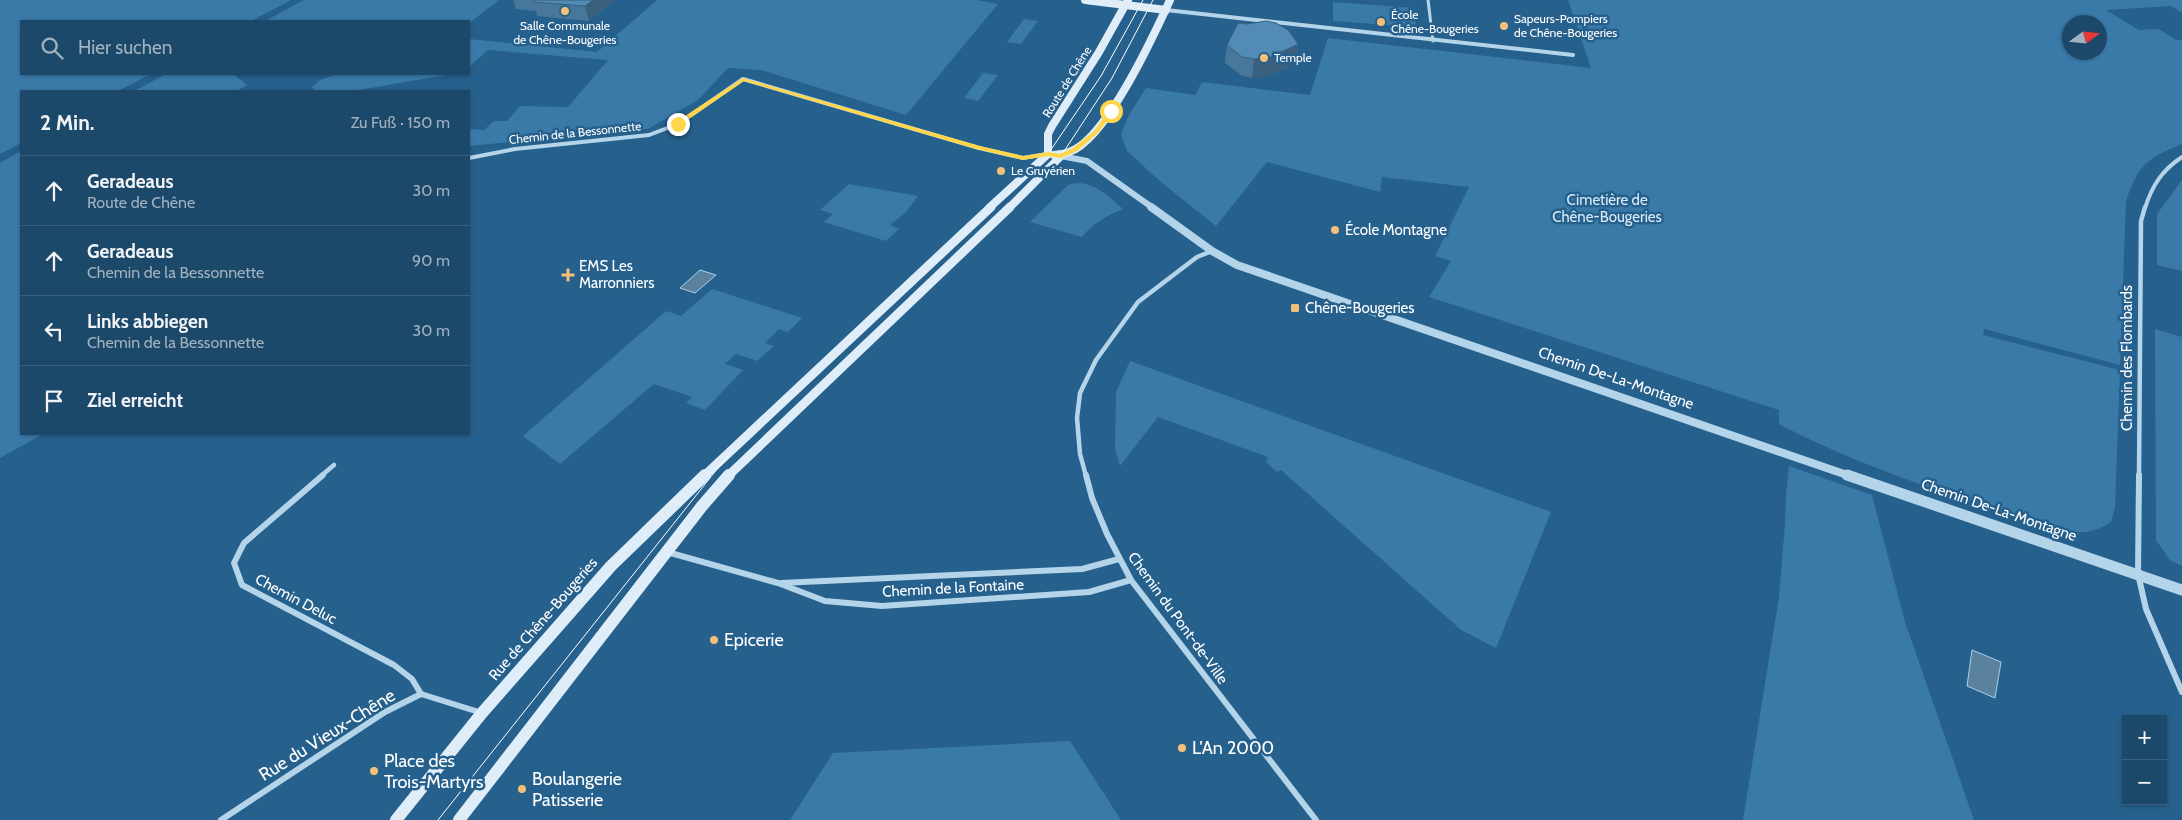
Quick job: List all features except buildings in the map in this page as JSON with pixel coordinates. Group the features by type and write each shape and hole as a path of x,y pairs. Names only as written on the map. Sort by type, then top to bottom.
{"main road":[{"path":"1085,0 1126,3 1166,10"},
{"path":"459,820 666,552 731,472 1041,178 1061,156 1087,142 1102,123 1142,58 1170,0"},
{"name":"Route de Chêne","path":"1048,154 1048,134 1052,126 1099,52 1126,3"},
{"path":"1048,154 1061,156"},
{"name":"Rue de Chêne-Bougeries","path":"396,820 482,713 611,566 729,454 769,413 1048,154"}],"street":[{"path":"1428,0 1433,41"},
{"path":"1166,10 1573,55"},
{"name":"Chemin de la Bessonnette","path":"470,158 515,149 649,134 678,124 743,79 978,148 1023,158 1048,154"},
{"name":"Chemin De-La-Montagne","path":"1061,156 1080,159 1094,166 1212,251 1237,265 2182,590"},
{"name":"Chemin des Flombards","path":"2182,157 2164,169 2151,189 2141,221 2138,574 2146,609 2182,692"},
{"name":"Chemin du Pont-de-Ville","path":"1212,251 1197,257 1138,302 1093,365 1080,393 1077,426 1080,454 1092,498 1119,559 1131,580 1316,820"},
{"name":"Chemin Deluc","path":"334,465 244,543 234,564 242,585 394,665 412,679 421,694"},
{"name":"Chemin de la Fontaine","path":"666,552 778,583 825,601 882,606 1089,592 1131,580"},
{"name":"Chemin de la Fontaine","path":"778,583 1082,569 1119,559"},
{"path":"421,694 482,713"},
{"name":"Rue du Vieux-Chêne","path":"221,820 385,712 421,694"}],"green space":[{"path":"0,0 291,0 253,20 20,20 20,75 149,75 120,90 20,90 20,144 0,154"},
{"path":"304,0 499,0 470,22 470,20 267,20"},
{"path":"657,0 977,0 998,4 906,115 761,70 728,68 698,100 648,129 470,146 470,129 484,130 494,121 507,121 520,106 568,107 608,60 488,50 470,66 470,39 597,52"},
{"name":"Cimetière de Chêne-Bougeries","path":"1568,0 2182,0 2182,13 2171,6 2106,10 2139,30 2159,29 2176,40 2182,40 2182,144 2160,154 2140,170 2126,201 2120,365 1984,329 1983,335 2120,370 2115,507 2111,522 2097,529 2084,532 2054,530 1915,482 1846,455 1779,424 1779,410 1429,297 1451,261 1435,256 1469,187 1382,177 1380,192 1267,162 1216,226 1162,183 1127,151 1121,134 1128,117 1146,88 1195,95 1202,82 1310,95 1328,38 1591,68"},
{"path":"1333,2 1414,8 1416,27 1333,21"},
{"path":"1024,19 1038,21 1021,44 1007,42"},
{"path":"983,73 998,75 978,101 964,98"},
{"path":"164,75 234,75 247,85 239,90 136,90"},
{"path":"334,75 446,75 359,90 314,90 312,87 320,80"},
{"path":"20,152 20,435 41,435 0,458 0,163"},
{"path":"2182,180 2182,271 2157,265 2157,214"},
{"path":"1076,183 1096,188 1123,209 1101,220 1082,237 1030,222 1068,185"},
{"path":"849,184 918,196 907,211 890,225 899,229 886,241 824,222 833,214 820,210"},
{"path":"712,289 802,318 788,332 779,329 765,343 774,346 757,361 736,354 725,364 743,370 705,410 686,403 692,397 654,384 560,464 523,436 666,311 681,316"},
{"path":"2155,329 2182,337 2182,566 2170,560 2156,540"},
{"path":"1130,361 1551,512 1496,648 1461,630 1281,470 1277,472 1266,462 1268,457 1158,417 1120,466 1115,448 1116,392"},
{"path":"1789,466 1872,495 1905,622 1974,820 1743,820 1779,597"},
{"path":"1070,741 1121,820 790,820 833,753"}],"shaded area":[{"path":"700,270 716,275 695,293 680,288"},
{"path":"1972,650 2001,662 1995,698 1967,686"}],"tram line":[{"path":"1048,154 1101,76 1143,0"},
{"path":"1061,156 1112,78 1153,0"},
{"path":"438,820 729,454"}],"place":[{"name":"Salle Communale de Chêne-Bougeries","path":"565,11"},
{"name":"École Chêne-Bougeries","path":"1381,22"},
{"name":"Sapeurs-Pompiers de Chêne-Bougeries","path":"1504,26"},
{"name":"Temple","path":"1264,58"},
{"name":"Le Gruyérien","path":"1001,171"},
{"name":"École Montagne","path":"1335,230"},
{"name":"EMS Les Marronniers","path":"568,275"},
{"name":"Chêne-Bougeries","path":"1295,308"},
{"name":"Epicerie","path":"714,640"},
{"name":"L'An 2000","path":"1182,748"},
{"name":"Place des Trois-Martyrs","path":"374,771"},
{"name":"Boulangerie Patisserie","path":"522,789"}],"route":[{"path":"678,124 743,79 978,148 1023,158 1048,154 1061,156 1075,150 1087,142 1111,111"}]}
